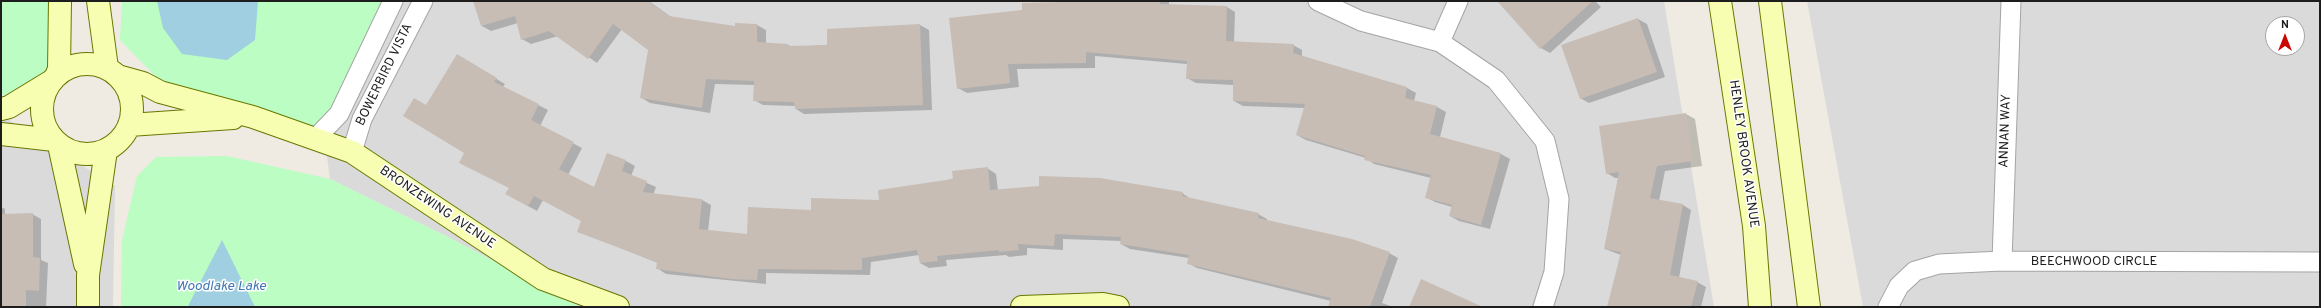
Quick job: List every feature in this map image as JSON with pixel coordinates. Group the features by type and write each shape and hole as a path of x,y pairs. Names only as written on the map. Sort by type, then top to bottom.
{"street":[{"path":"60,1 59,69 44,93 42,118 46,130 57,143 88,275"},
{"path":"98,1 112,72"},
{"name":"BOWERBIRD VISTA","path":"315,139 339,114 393,1"},
{"name":"BOWERBIRD VISTA","path":"352,152 362,119 423,1"},
{"path":"1318,1 1361,21 1440,42 1496,80 1546,141 1559,199 1554,272 1543,307"},
{"path":"1440,42 1458,1"},
{"name":"HENLEY BROOK AVENUE","path":"1720,1 1754,226 1760,307"},
{"path":"1770,1 1809,307"},
{"name":"ANNAN WAY","path":"2002,261 2011,1"},
{"path":"1,109 9,107 53,79 67,68 80,64 94,64 112,72 126,86 131,99 132,112 129,126 115,144 106,150 94,154 82,154 57,143 1,134"},
{"name":"BRONZEWING AVENUE","path":"112,72 143,83 160,92 253,117 352,152 543,279 618,307"},
{"name":"BRONZEWING AVENUE","path":"129,126 253,117"},
{"path":"88,307 88,275 106,150"},
{"name":"BEECHWOOD CIRCLE","path":"1888,307 1899,286 1915,271 1939,264 2002,261 2320,262"},
{"path":"1022,307 1103,304 1118,307"}],"shaded area":[{"path":"388,1 1664,1 1714,307 581,307 450,238 330,179 323,127"},
{"path":"1807,1 2320,1 2320,307 1863,307"},
{"path":"1,115 115,186 113,307 1,307"}],"green space":[{"path":"1,1 64,1 63,56 28,93 1,95"},
{"path":"122,1 388,1 323,127 300,132 159,80 120,40"},
{"path":"227,156 330,179 450,238 581,307 121,307 122,240 137,176 156,157"}],"water":[{"path":"157,1 258,1 255,40 227,60 182,54 163,28"},
{"name":"Woodlake Lake","path":"222,240 255,307 188,307 189,304"}],"building":[{"path":"473,1 648,1 669,16 735,26 735,23 757,24 757,42 788,44 788,46 827,45 827,29 920,24 923,105 795,109 794,102 753,101 754,81 706,79 702,108 640,98 648,50 613,24 588,59 549,31 521,40 515,16 481,26"},
{"path":"1160,1 1160,4 1227,6 1226,41 1294,44 1293,53 1407,87 1405,98 1437,106 1430,134 1501,153 1481,225 1449,216 1452,205 1425,198 1431,175 1364,160 1365,156 1296,135 1305,104 1233,101 1233,80 1186,79 1187,61 1086,52 1086,63 1008,64 1010,83 957,89 949,18 1022,10 1022,3"},
{"path":"1497,1 1593,1 1540,49"},
{"path":"1638,18 1657,72 1580,99 1561,45"},
{"path":"457,54 497,78 494,82 539,104 531,120 574,142 559,169 594,187 607,153 626,160 622,171 647,181 643,192 702,199 699,229 747,234 748,207 811,210 811,198 879,200 878,190 953,179 952,171 988,167 990,190 1039,186 1039,176 1100,178 1183,192 1182,196 1259,213 1258,218 1352,239 1390,252 1370,307 1328,307 1331,298 1187,264 1189,255 1120,244 1121,237 1055,234 1054,246 1018,244 1019,250 999,252 999,250 937,256 938,261 920,263 917,250 862,258 862,270 758,269 757,280 731,279 656,269 657,262 577,232 581,221 534,196 528,206 505,194 509,188 459,163 464,153 403,116 414,98 426,105"},
{"path":"1686,113 1693,161 1657,166 1650,198 1683,204 1670,275 1698,281 1691,307 1607,307 1621,252 1604,249 1619,172 1606,174 1599,126"},
{"path":"33,213 33,257 40,258 39,291 26,290 26,307 1,307 1,214"},
{"path":"1421,279 1483,307 1409,307"}]}
